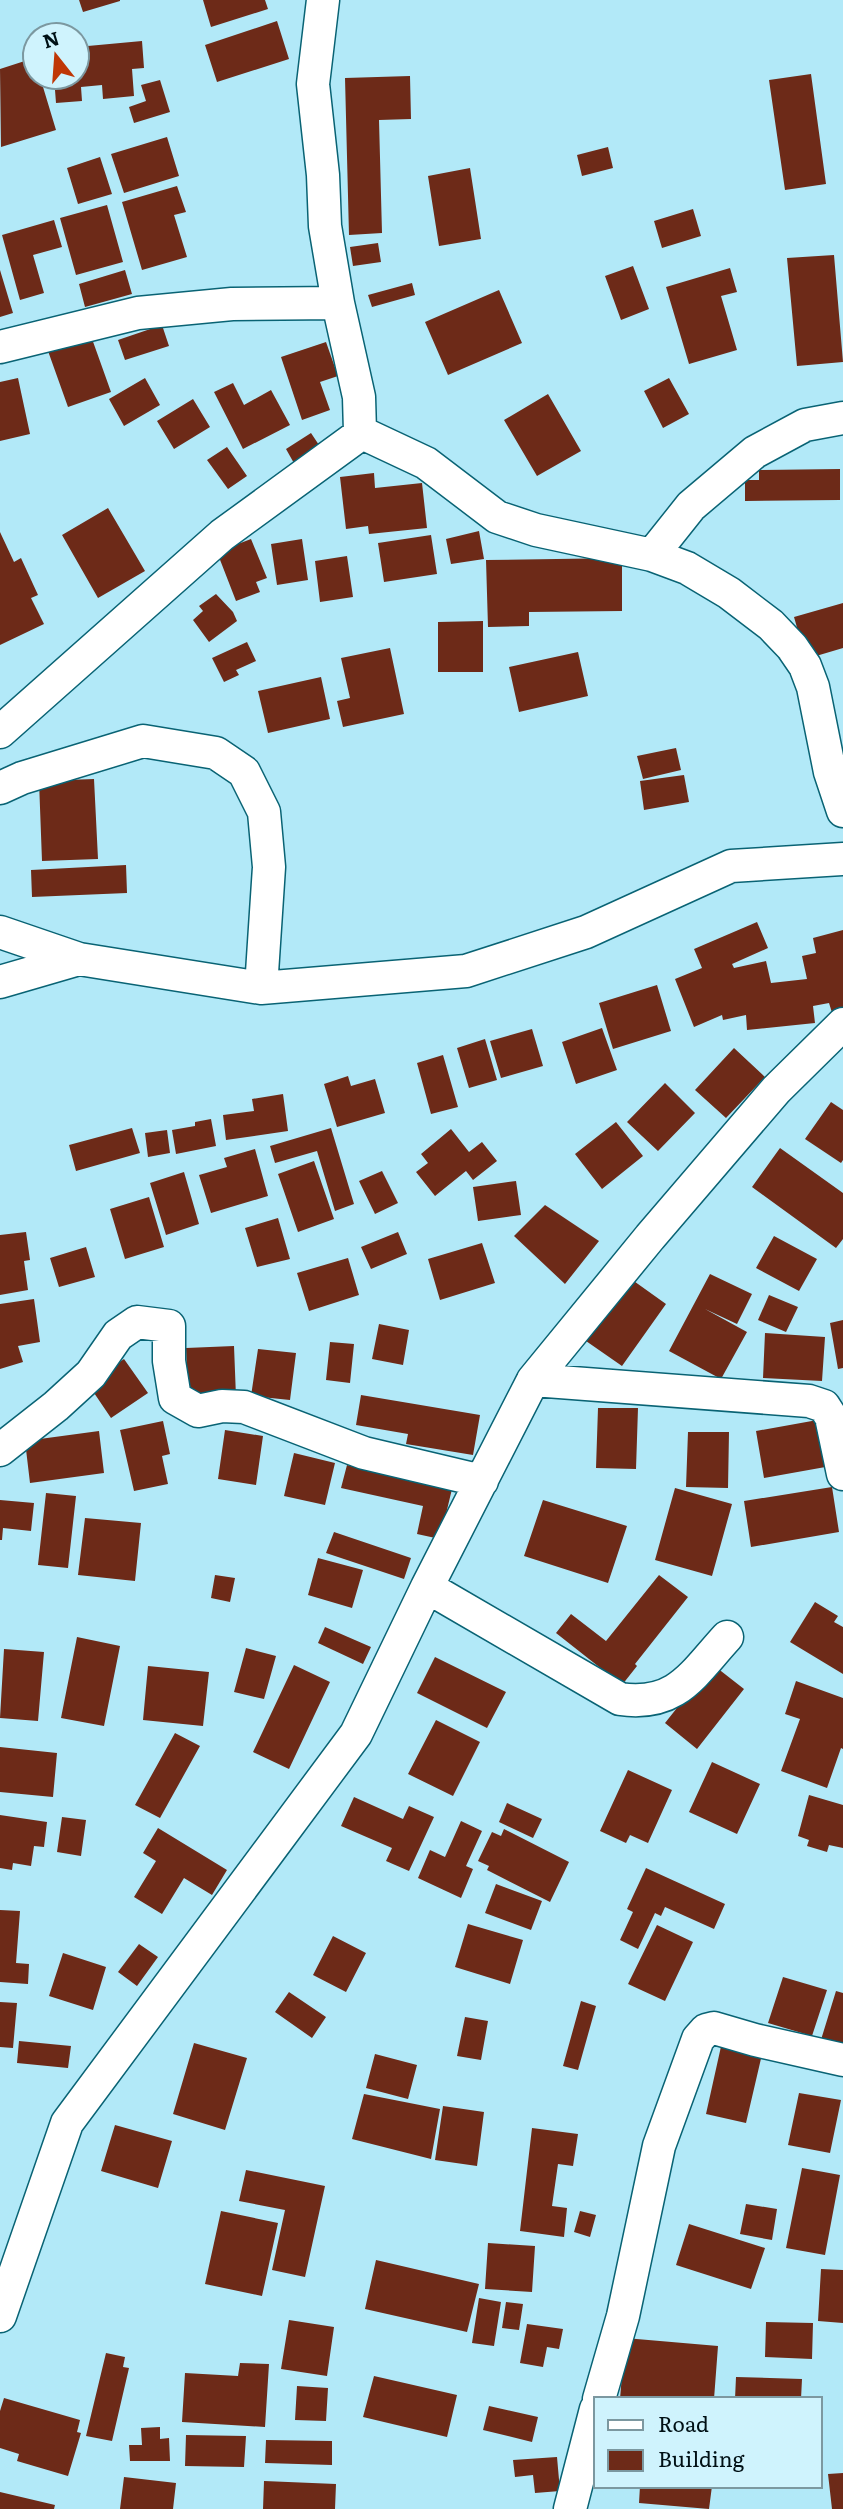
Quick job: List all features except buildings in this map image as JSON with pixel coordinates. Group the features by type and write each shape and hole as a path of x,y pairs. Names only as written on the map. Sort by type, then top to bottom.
{"street":[{"path":"0,732 222,535 360,432 359,397 338,303 325,226 323,175 313,84 323,0"},
{"path":"0,346 138,313 232,304 338,303"},
{"path":"652,555 691,506 755,452 805,425 843,418"},
{"path":"360,432 426,463 497,517 536,530 652,555 687,568 729,593 771,625 792,647 805,666 836,770 843,811"},
{"path":"0,788 22,778 143,741 216,752 244,772 264,811 269,867 261,988"},
{"path":"0,932 79,959 261,988 466,971 586,932 731,866 843,859"},
{"path":"0,982 79,959"},
{"path":"0,2316 67,2123 356,1734 427,1587 533,1380 650,1237 776,1090 843,1024"},
{"path":"0,1450 56,1406 91,1374 118,1335 137,1322 169,1326 169,1361 175,1398 198,1411 222,1406 244,1407 364,1453 482,1481"},
{"path":"533,1380 809,1401 824,1406 831,1417 843,1474"},
{"path":"427,1587 620,1699 640,1702 676,1692 727,1637"},
{"path":"600,2397 623,2316 659,2146 698,2039 706,2030 714,2028 843,2060"},
{"path":"570,2509 594,2417"}]}
